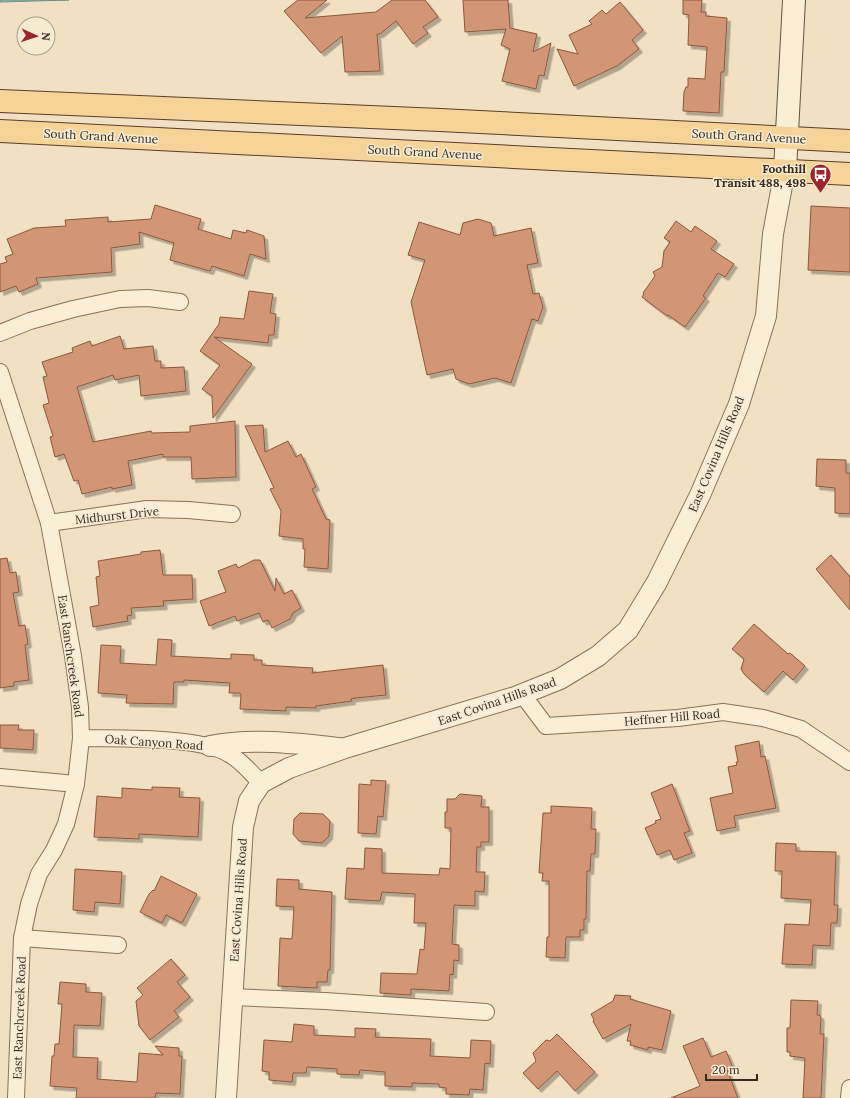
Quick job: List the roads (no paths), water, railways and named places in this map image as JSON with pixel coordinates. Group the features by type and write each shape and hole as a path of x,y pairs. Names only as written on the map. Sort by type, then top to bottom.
{"main road":[{"path":"785,170 794,0"},
{"name":"South Grand Avenue","path":"0,101 440,120 850,141"},
{"name":"South Grand Avenue","path":"0,131 850,174"}],"street":[{"name":"East Covina Hills Road","path":"226,1098 243,827 249,801 261,782 289,768 345,748 522,694 560,679 598,656 628,630 660,576 700,495 743,390 766,316 773,234 785,170"},
{"path":"0,333 30,321 120,299 148,298 180,302"},
{"name":"East Ranchcreek Road","path":"0,372 49,523 73,656 80,707 81,738 76,784 66,824 54,850 39,874 22,938 16,1098"},
{"name":"Midhurst Drive","path":"49,523 147,510 188,510 232,514"},
{"name":"Heffner Hill Road","path":"522,694 546,726 678,718 723,712 763,718 801,729 850,762"},
{"name":"Oak Canyon Road","path":"81,738 129,739 210,746 229,754 244,765 261,782"},
{"path":"210,746 252,741 345,748"},
{"path":"0,776 76,784"},
{"path":"22,938 118,945"},
{"path":"232,997 325,1000 486,1012"},
{"path":"849,1098 850,1088"}],"water":[{"path":"0,0 69,0 0,2"}],"place":[{"name":"Foothill Transit 488, 498","path":"821,194"}]}
